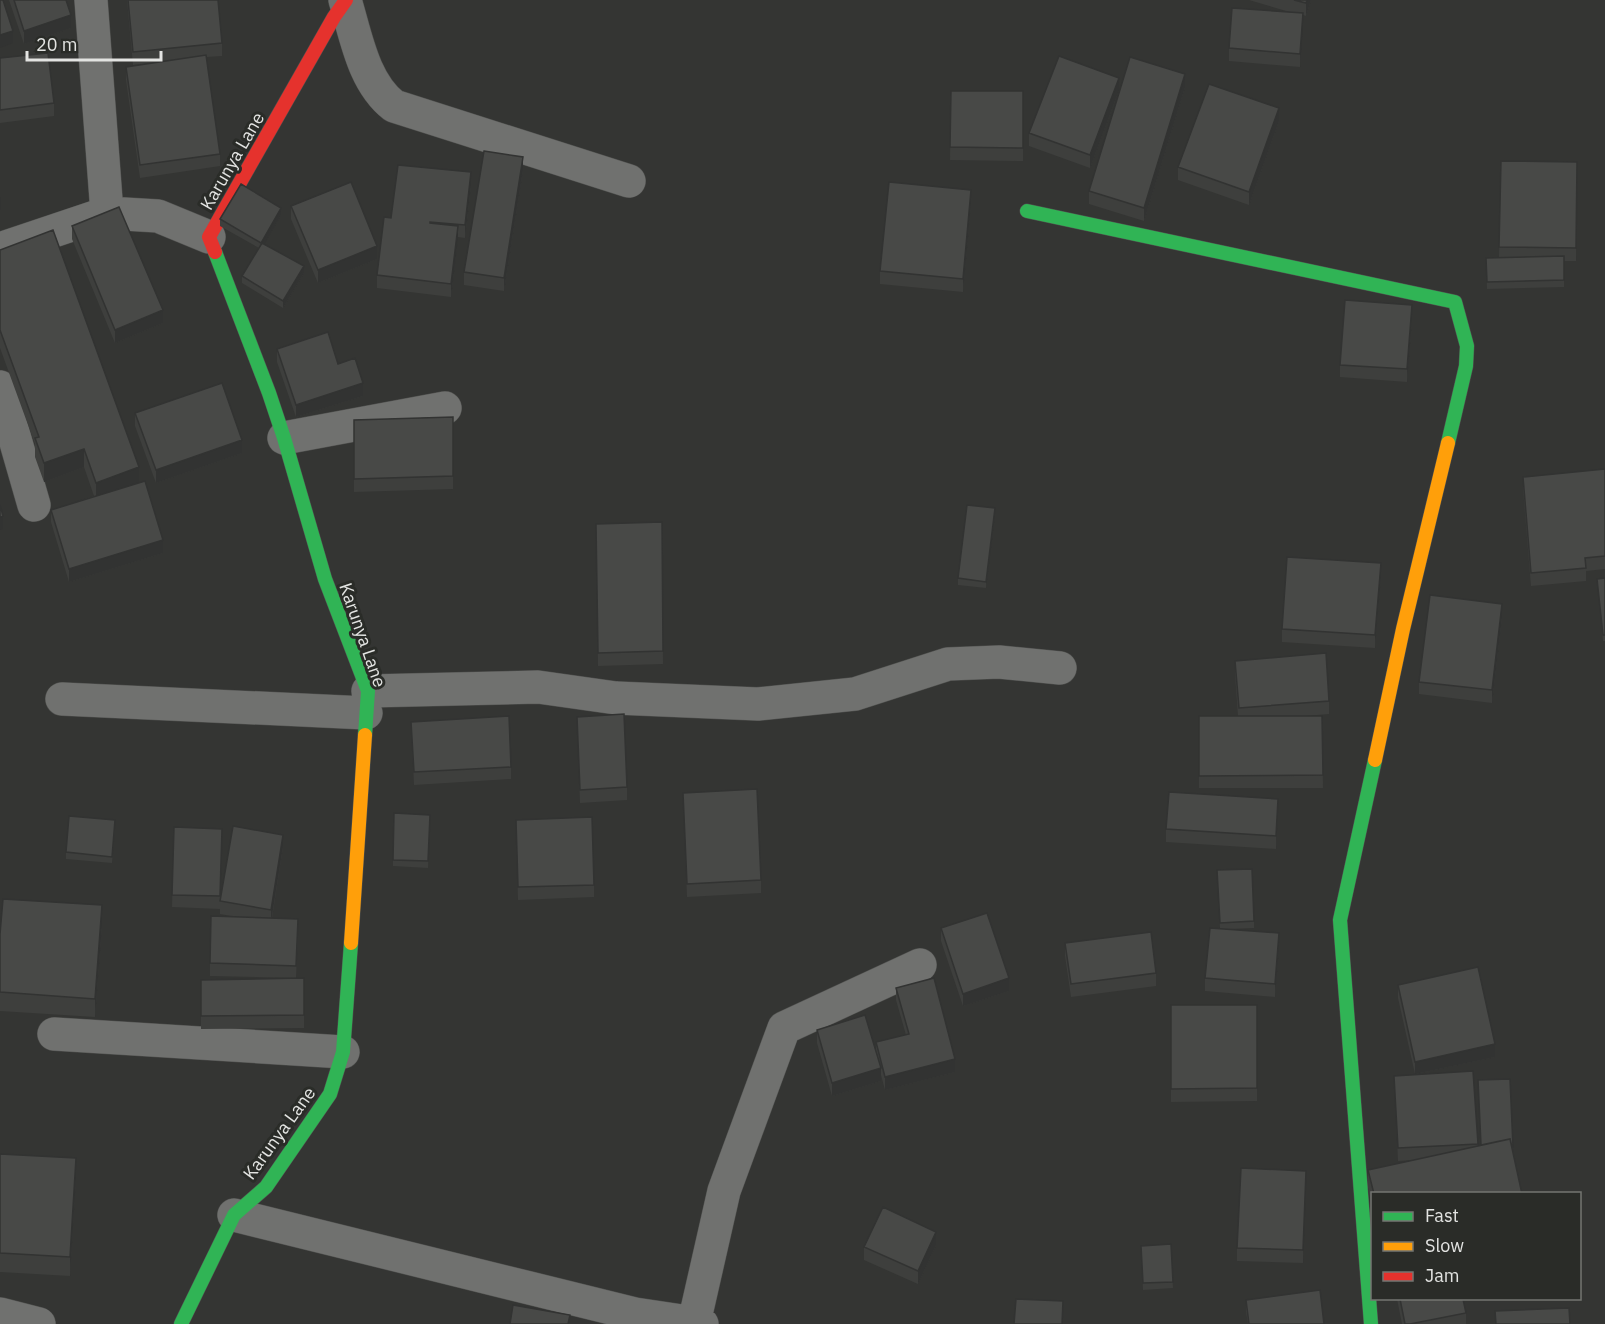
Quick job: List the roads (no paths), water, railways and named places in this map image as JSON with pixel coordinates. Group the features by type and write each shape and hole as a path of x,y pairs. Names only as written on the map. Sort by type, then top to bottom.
{"street":[{"path":"91,0 107,213"},
{"path":"346,0 364,62 384,98 394,106 629,181"},
{"name":"Karunya Lane","path":"181,1324 234,1215 266,1187 330,1094 343,1052 367,702 325,579 269,393 209,237 334,16 346,0"},
{"path":"1027,211 1455,302 1467,346 1466,366 1403,630 1340,920 1371,1324"},
{"path":"0,249 107,213 158,216 209,237"},
{"path":"0,387 34,505"},
{"path":"284,438 445,408"},
{"path":"62,699 367,702 538,687 616,698 758,704 855,694 948,664 999,662 1060,668"},
{"path":"234,1215 634,1314 698,1323 724,1191 784,1028 920,965"},
{"path":"54,1034 343,1052"},
{"path":"0,1314 39,1324"}]}
